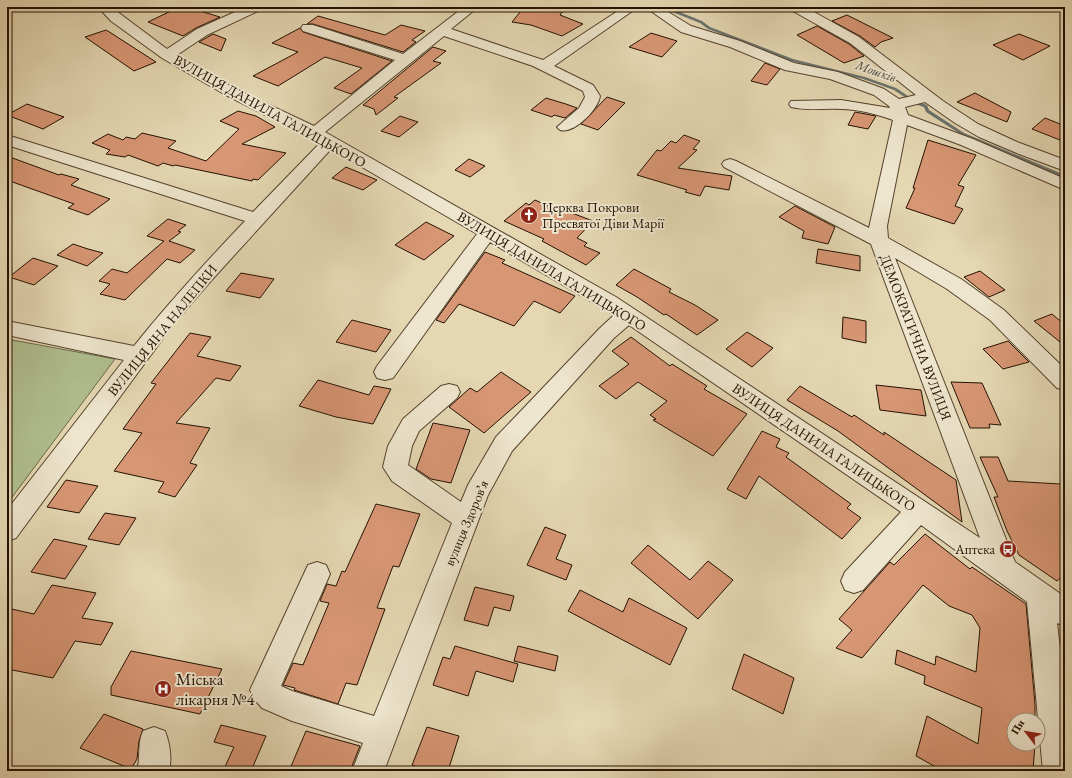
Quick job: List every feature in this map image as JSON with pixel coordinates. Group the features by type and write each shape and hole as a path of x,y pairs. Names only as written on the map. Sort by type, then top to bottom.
{"street":[{"name":"ВУЛИЦЯ ДАНИЛА ГАЛИЦЬКОГО","path":"104,7 116,18 168,55 229,90 323,138 609,302 919,510 1004,568 1065,613"},
{"path":"168,55 202,32 256,7"},
{"name":"ВУЛИЦЯ ЯНА НАЛЕПКИ","path":"7,530 166,320 202,278 319,152 323,138 405,59 472,7"},
{"path":"544,66 632,7"},
{"path":"651,7 686,28 735,44 790,67 832,75 879,92 899,108 968,142 1065,185"},
{"path":"795,7 848,35 873,53 926,97 959,120 995,139 1065,166"},
{"path":"308,28 405,59"},
{"path":"442,31 544,66 588,88 592,94 592,100 586,109 566,126"},
{"path":"796,104 811,106 842,104 881,110 899,108 926,97"},
{"name":"ДЕМОКРАТИЧНА ВУЛИЦЯ","path":"899,108 878,226 879,241 1004,568"},
{"path":"7,140 256,219"},
{"path":"730,164 879,241 954,284 997,315 1065,382"},
{"path":"385,372 488,232"},
{"name":"вулиця Здоровʼя","path":"368,771 476,492 504,444 607,332 628,315"},
{"path":"7,328 139,355"},
{"path":"449,392 411,426 400,446 395,467 401,474 466,519"},
{"path":"854,581 919,510"},
{"path":"317,574 265,690 272,698 292,706 382,734"},
{"path":"1040,596 1059,771"}],"green space":[{"path":"7,339 115,359 7,504"}],"building":[{"path":"524,7 538,7 563,11 560,15 583,24 562,36 531,25 512,22"},
{"path":"177,8 185,11 190,8 220,17 183,36 148,22"},
{"path":"847,15 893,38 881,42 875,47 860,36 832,21"},
{"path":"318,16 385,35 401,25 425,31 412,40 416,42 403,52 313,24 307,24"},
{"path":"817,26 849,44 864,56 844,63 797,35"},
{"path":"300,28 303,32 392,61 351,94 334,88 362,68 325,57 278,86 253,76 298,52 272,43"},
{"path":"106,30 156,62 134,71 85,37"},
{"path":"651,33 677,41 662,57 629,47"},
{"path":"213,34 226,39 221,51 199,42"},
{"path":"1019,34 1050,46 1023,60 993,45"},
{"path":"433,47 446,51 433,61 441,63 394,97 398,98 376,115 374,109 363,105"},
{"path":"765,63 780,69 767,85 751,81"},
{"path":"975,93 1011,112 1007,122 957,102"},
{"path":"607,97 625,103 598,130 581,124"},
{"path":"546,98 577,108 565,118 554,115 552,117 531,110"},
{"path":"27,104 64,117 43,129 7,115"},
{"path":"238,111 256,116 275,127 242,144 286,153 258,180 253,179 252,181 163,163 158,166 128,155 125,157 106,154 110,150 92,143 108,134 123,140 126,137 135,139 142,133 176,141 168,148 206,161 239,129 220,121"},
{"path":"855,112 876,116 868,129 848,125"},
{"path":"400,116 418,122 399,137 381,131"},
{"path":"1045,118 1065,126 1065,142 1032,129"},
{"path":"684,135 700,141 693,149 697,150 678,168 732,176 729,190 705,186 700,196 685,192 687,190 637,175 657,150 661,151 671,141 676,143"},
{"path":"928,140 976,155 958,185 964,187 955,206 963,209 954,224 906,208 915,188 913,188"},
{"path":"7,156 59,175 61,174 79,179 71,185 110,199 88,215 68,208 74,204 7,180"},
{"path":"469,159 485,166 470,177 455,170"},
{"path":"346,167 377,180 363,190 332,178"},
{"path":"535,200 561,212 564,210 593,221 577,238 587,243 584,246 600,253 586,265 542,241 544,239 504,221 526,203 529,205"},
{"path":"795,206 835,227 828,244 802,238 804,231 779,217"},
{"path":"168,219 186,225 178,231 181,232 169,241 195,250 180,263 167,259 125,300 100,294 110,284 99,281 112,269 127,273 164,241 147,236"},
{"path":"426,222 454,236 424,260 395,245"},
{"path":"73,244 103,253 87,266 57,255"},
{"path":"818,249 860,256 860,271 816,263"},
{"path":"485,252 505,260 502,263 575,296 560,313 534,301 514,326 459,304 444,323 436,320"},
{"path":"33,258 58,266 34,285 9,277"},
{"path":"634,269 671,289 669,292 695,305 718,320 697,335 666,314 664,315 616,285"},
{"path":"980,271 1005,290 989,297 964,277"},
{"path":"241,273 274,279 260,298 226,291"},
{"path":"1052,314 1065,325 1065,346 1034,321"},
{"path":"843,317 866,321 866,343 842,338"},
{"path":"352,320 391,330 376,352 336,342"},
{"path":"747,332 773,348 752,367 726,349"},
{"path":"190,333 211,337 197,356 241,366 230,381 216,378 176,423 210,428 190,463 197,465 175,497 158,492 164,482 114,471 142,433 123,429 156,384 151,383"},
{"path":"631,337 670,366 672,364 707,386 704,389 747,414 713,456 653,420 656,419 650,415 667,401 638,382 616,399 599,386 629,364 612,351"},
{"path":"1008,341 1029,362 1003,369 983,349"},
{"path":"501,372 531,392 484,433 449,407 470,388 477,392"},
{"path":"318,380 369,395 374,386 391,389 373,424 336,417 299,406"},
{"path":"951,382 982,383 1001,425 989,424 990,428 970,428"},
{"path":"876,385 921,390 926,416 880,410"},
{"path":"800,386 852,417 854,415 884,435 884,432 956,480 962,522 838,431 787,400"},
{"path":"433,423 470,430 451,483 431,479 416,469"},
{"path":"762,431 780,439 776,447 789,453 786,457 851,504 847,508 861,518 842,539 759,476 746,499 727,489"},
{"path":"980,457 998,457 1008,481 1060,484 1065,495 1065,574 1057,581 1019,555 1007,531 994,497 998,497"},
{"path":"66,480 98,486 79,513 47,507"},
{"path":"376,504 420,514 399,567 393,566 377,608 385,609 357,685 346,683 338,704 283,685 293,663 303,665 329,603 320,601 327,584 336,586 342,571 345,572"},
{"path":"105,513 136,518 119,545 88,539"},
{"path":"545,527 566,535 556,559 572,565 566,580 527,565"},
{"path":"925,534 970,569 972,567 1026,604 1035,712 1006,712 1006,752 1034,752 1033,771 943,771 916,756 927,716 978,744 982,708 924,684 925,676 895,664 897,650 935,665 936,656 976,672 980,628 972,615 949,606 923,585 862,658 836,648 852,630 839,619 890,562 894,565"},
{"path":"54,539 87,546 65,579 31,572"},
{"path":"648,545 690,580 708,561 733,580 698,619 631,563"},
{"path":"52,585 96,593 82,618 113,623 101,645 75,641 53,678 7,669 7,608 34,614"},
{"path":"475,587 514,596 510,611 494,607 488,626 464,620"},
{"path":"580,590 623,612 629,598 687,628 670,665 568,611"},
{"path":"455,646 518,664 513,682 476,671 468,696 433,685 443,657 450,659"},
{"path":"518,646 558,656 555,671 514,661"},
{"path":"131,651 222,669 200,714 111,695 111,687"},
{"path":"744,654 794,678 783,714 732,689"},
{"path":"104,714 143,729 139,741 137,759 131,769 80,748"},
{"path":"221,725 266,736 251,771 223,771 234,747 214,742"},
{"path":"427,727 459,736 448,771 429,771 412,765"},
{"path":"306,731 360,746 350,771 289,771"}],"waterway":[{"name":"Мошків","path":"670,7 671,10 701,22 709,28 792,60 864,78 895,89 916,103 926,106 927,111 963,134 1065,177"}],"place":[{"name":"Церква Покрови Пресвятої Діви Марії","path":"529,215"},
{"name":"Аптека","path":"1008,549"},
{"name":"Міська лікарня №4","path":"163,689"}]}
